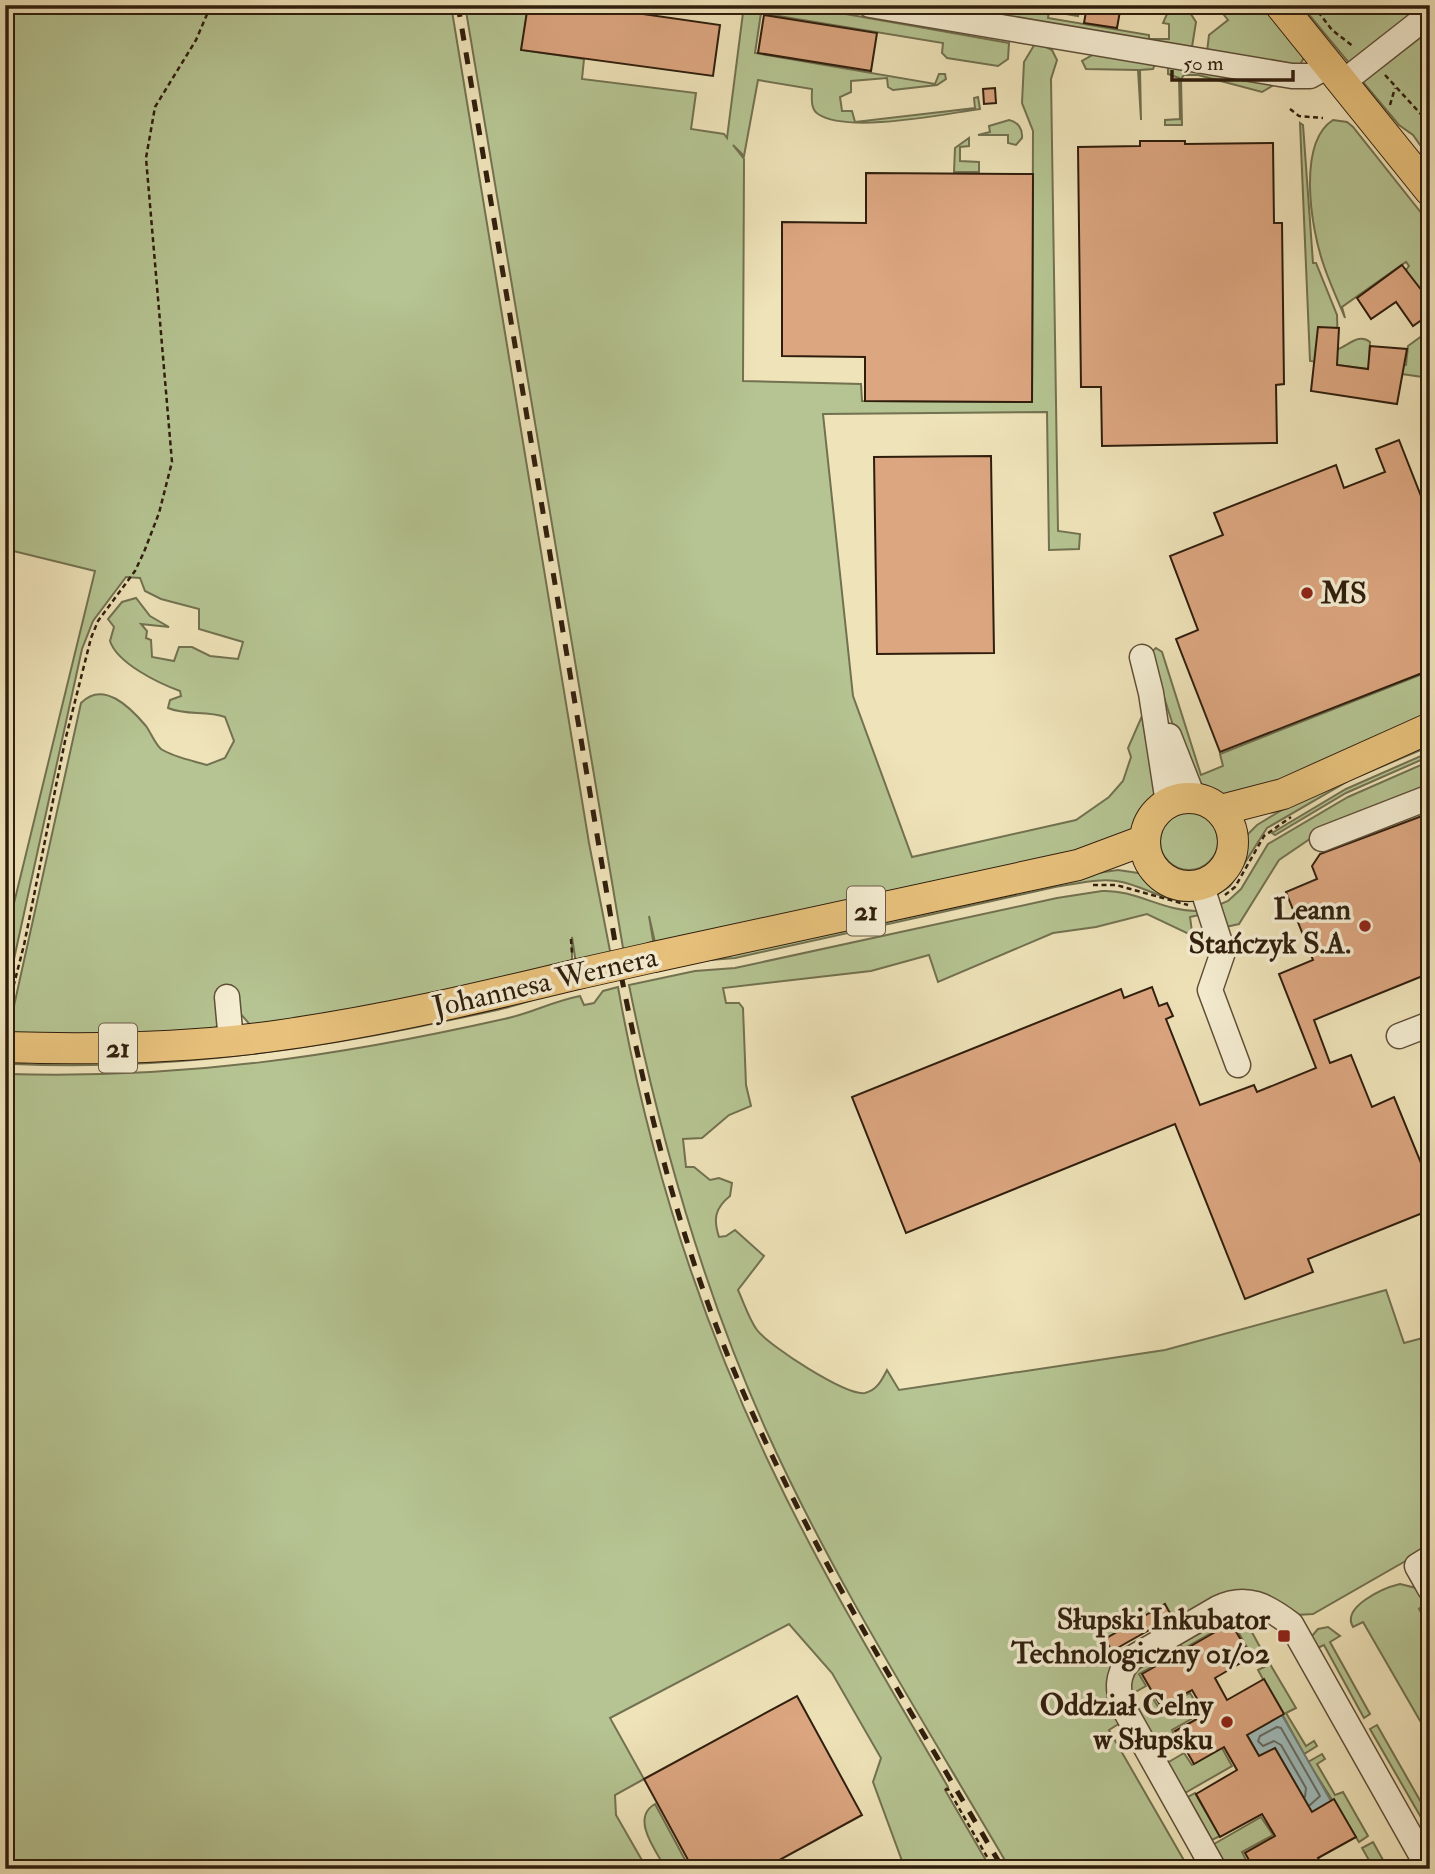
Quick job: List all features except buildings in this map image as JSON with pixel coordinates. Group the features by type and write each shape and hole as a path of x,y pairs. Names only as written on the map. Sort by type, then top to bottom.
{"main road":[{"path":"1280,5 1430,191"},
{"path":"1227,821 1288,805 1430,728"},
{"path":"1180,800 1213,804 1227,821 1230,859 1209,892 1171,882 1147,851 1152,817 1180,800"},
{"name":"Johannesa Wernera","path":"5,1047 119,1048 231,1041 320,1029 450,1005 654,957 1147,851"}],"street":[{"path":"870,5 1298,77 1335,74 1430,14"},
{"path":"1142,657 1180,800"},
{"path":"1322,839 1430,797"},
{"path":"1209,892 1223,952 1210,990 1238,1065"},
{"path":"227,997 231,1041"},
{"path":"1399,1036 1430,1024"},
{"path":"1430,1558 1416,1566 1430,1589"},
{"path":"1214,1869 1122,1705 1118,1689 1119,1676 1127,1661 1218,1608 1232,1601 1248,1601 1269,1607 1291,1624 1429,1869"}],"path":[{"path":"5,1019 24,945 65,741 91,638 99,621 135,571 144,552 159,513 172,462 146,158 155,107 196,40 211,5"},
{"path":"1388,115 1395,87"},
{"path":"1290,110 1299,116 1323,118"},
{"path":"1209,892 1235,887 1264,836 1288,805"},
{"path":"945,1790 948,1789 995,1869"}],"green space":[{"path":"5,5 451,5 589,843 611,956 576,964 572,937 572,965 358,1012 251,1026 240,1013 203,1035 8,1033 81,703 98,694 116,699 140,719 161,749 177,757 207,765 225,758 234,741 225,717 168,708 170,700 181,696 180,691 150,677 121,657 110,641 114,627 108,619 122,602 136,598 150,616 169,627 141,624 147,631 146,638 151,640 152,657 174,661 179,647 192,647 210,656 238,659 243,642 199,629 199,609 161,599 145,591 140,578 126,577 93,621 82,649 5,1000 5,940 95,571 5,549"},
{"path":"465,5 528,5 522,50 584,59 582,79 696,93 691,129 724,134 727,138 744,5 795,5 1009,43 1008,59 998,66 947,58 942,53 943,43 761,13 755,53 935,84 939,74 945,74 946,79 937,85 893,90 888,87 887,78 851,81 851,92 840,97 842,111 852,111 855,122 975,108 974,98 978,97 980,109 896,121 873,123 851,122 832,120 815,112 812,89 758,80 744,156 733,145 744,159 743,381 861,384 862,401 1032,402 1033,131 1022,103 1024,62 1036,42 1052,50 1057,60 1051,79 1058,531 1080,534 1079,549 1049,550 1047,412 823,414 853,696 912,857 1076,820 1109,797 1123,781 1131,757 1128,748 1142,716 1156,797 1131,833 1040,863 656,947 649,916 654,946 624,954"},
{"path":"914,5 1080,5 1078,16 1049,11 1048,18 1149,35 1149,39 1169,39 1169,24 1163,23 1171,5 1185,5 1196,22 1192,47"},
{"path":"1216,5 1267,5 1304,58 1299,66 1207,52 1209,35 1228,20"},
{"path":"1301,5 1430,5 1349,63"},
{"path":"1430,21 1430,159 1413,135 1399,125 1362,81"},
{"path":"1096,53 1155,64 1153,69 1140,70 1141,120 1138,70 1086,69 1082,61"},
{"path":"1168,67 1273,78 1272,86 1262,92 1198,75 1184,75 1181,79 1182,125 1165,125 1165,120 1180,119 1179,78 1168,74"},
{"path":"1009,120 1017,124 1022,132 1022,138 1016,145 1008,143 1008,135 978,135 990,132 989,126"},
{"path":"1333,120 1347,122 1353,127 1430,224 1430,296 1425,289 1420,292 1406,270 1409,266 1406,262 1342,307 1345,318 1319,248 1311,208 1311,166 1315,147 1322,131"},
{"path":"1300,123 1303,125 1313,263 1316,263 1337,315 1338,349 1362,339 1370,342 1369,361 1406,365 1408,346 1430,330 1430,378 1310,361"},
{"path":"969,138 969,146 960,147 960,161 979,162 979,172 954,172 955,148"},
{"path":"1156,648 1162,652 1201,775 1223,766 1220,754 1430,671 1430,718 1298,776 1223,798 1197,784 1177,738 1150,653"},
{"path":"1430,737 1430,746 1350,780 1267,828 1230,886 1215,896 1219,885 1235,868 1247,835 1257,825 1320,787"},
{"path":"1430,752 1430,756 1346,793 1275,835 1272,833 1346,789"},
{"path":"1430,761 1430,787 1329,826 1279,860 1239,924 1221,928 1216,906 1228,901 1241,889 1268,844 1348,797"},
{"path":"1189,812 1205,817 1213,825 1218,841 1213,857 1205,865 1189,870 1173,865 1165,857 1160,841 1165,825 1173,817"},
{"path":"1118,870 1145,874 1192,901 1174,900 1122,882 1088,882 735,958 698,961 1062,878"},
{"path":"1102,891 1126,893 1173,908 1198,911 1199,915 1190,917 1192,932 1202,932 1191,935 1147,914 1096,927 1053,933 938,982 929,955 871,971 723,988 726,1003 739,1003 743,1008 746,1085 751,1106 729,1115 702,1138 683,1139 686,1167 694,1167 710,1180 719,1178 732,1183 730,1196 717,1214 719,1237 735,1230 764,1256 738,1290 757,1330 808,1369 855,1392 873,1390 887,1370 899,1390 1165,1350 1386,1290 1404,1343 1430,1336 1430,1547 1313,1614 1297,1615 1282,1606 1176,1620 1164,1605 1105,1639 1114,1662 1120,1723 1109,1730 1189,1869 1010,1869 851,1597 766,1430 722,1322 685,1211 654,1099 629,985 695,971 735,968 1057,898"},
{"path":"618,987 644,1112 679,1235 699,1295 746,1413 814,1552 948,1787 945,1790 991,1869 905,1869 873,1782 881,1758 832,1673 789,1624 610,1718 644,1779 615,1795 616,1815 647,1869 5,1869 5,1096 8,1074 135,1073 258,1063 380,1044 504,1019 580,996 584,1005 594,1003 603,991"},
{"path":"551,993 504,1008 422,1026 269,1052 116,1065 13,1064"},
{"path":"1400,1584 1420,1589 1428,1600 1419,1609 1430,1628 1430,1738 1363,1622 1353,1627 1351,1620 1353,1612 1366,1600"},
{"path":"1242,1614 1266,1658 1256,1663 1232,1621 1183,1649 1180,1644 1233,1615"},
{"path":"1328,1627 1340,1636 1330,1642 1370,1714 1364,1718 1324,1645 1313,1650 1311,1637 1318,1629"},
{"path":"1176,1646 1179,1651 1139,1674 1146,1686 1130,1695 1130,1685 1138,1670"},
{"path":"1270,1664 1296,1708 1286,1713 1306,1746 1314,1741 1317,1746 1304,1754 1258,1670"},
{"path":"1190,1693 1202,1713 1172,1730 1178,1742 1162,1752 1136,1707 1152,1697 1160,1710"},
{"path":"1377,1725 1430,1818 1430,1833 1370,1729"},
{"path":"1222,1748 1232,1766 1185,1793 1167,1763 1184,1753 1192,1765"},
{"path":"1322,1754 1325,1759 1317,1764 1335,1795 1343,1792 1368,1836 1359,1842 1308,1762"},
{"path":"1195,1793 1220,1836 1212,1840 1188,1797"},
{"path":"655,1804 690,1869 666,1869 647,1835 645,1818 648,1810"},
{"path":"1261,1817 1273,1835 1242,1852 1248,1864 1239,1869 1228,1869 1214,1844"},
{"path":"1373,1842 1388,1869 1374,1869 1362,1848"}],"water":[{"path":"1282,1715 1331,1801 1297,1820 1300,1792 1275,1748 1259,1756 1247,1735"}],"railway":[{"path":"458,5 617,954 638,1058 663,1160 693,1261 730,1361 790,1492 857,1620 1003,1869"}],"place":[{"name":"MS","path":"1307,593"},
{"name":"Leann Stańczyk S.A.","path":"1365,926"},
{"name":"Słupski Inkubator Technologiczny 01/02","path":"1284,1636"},
{"name":"Oddział Celny w Słupsku","path":"1227,1722"}]}
